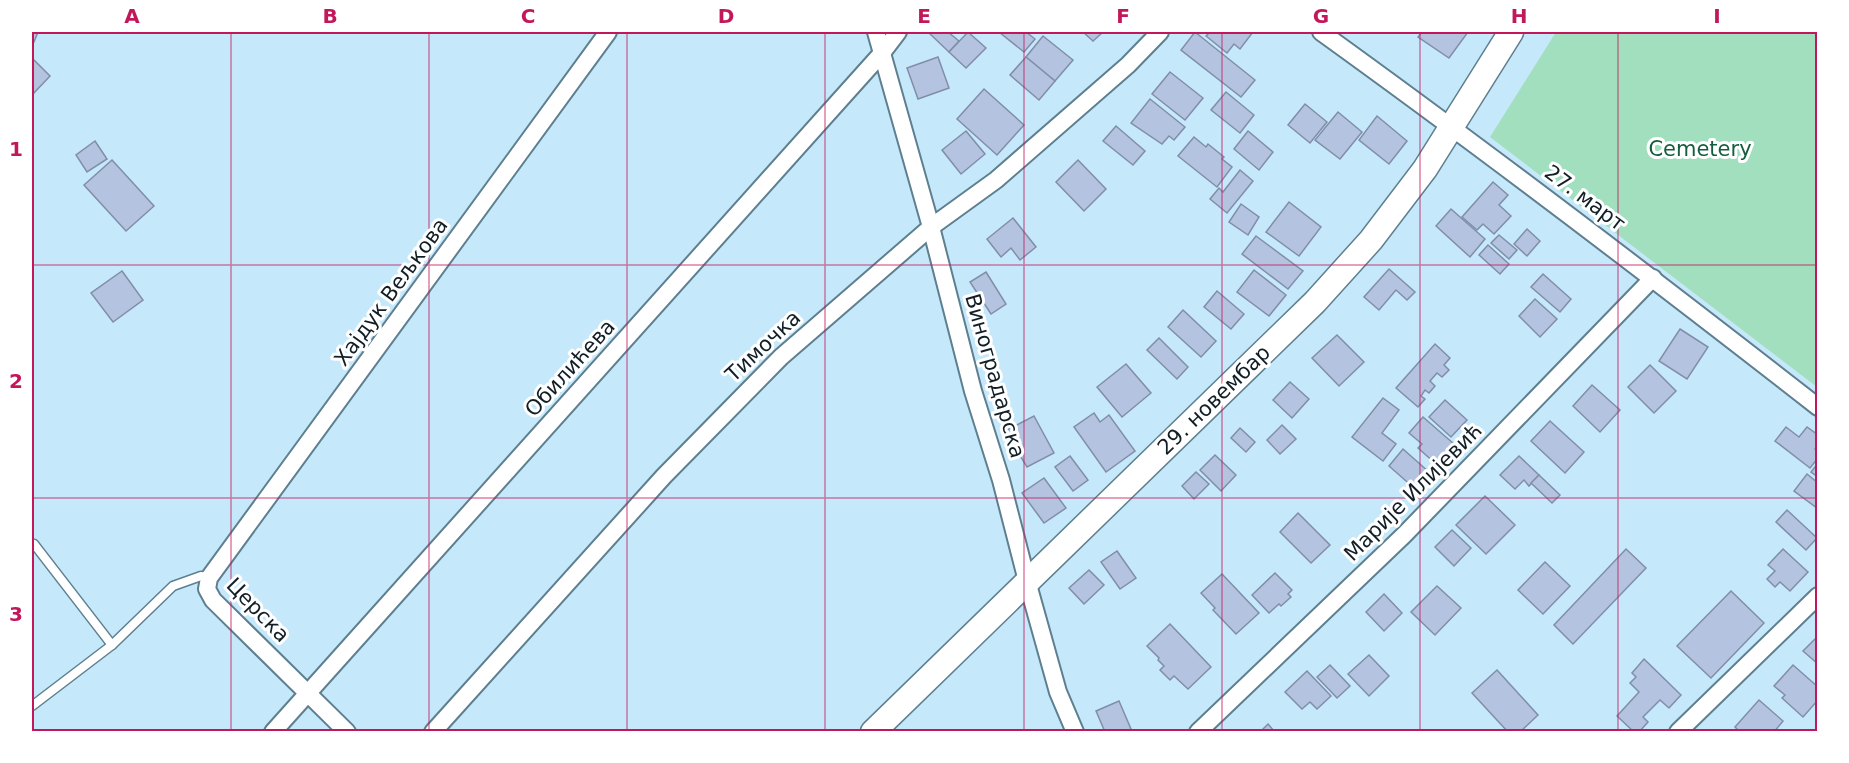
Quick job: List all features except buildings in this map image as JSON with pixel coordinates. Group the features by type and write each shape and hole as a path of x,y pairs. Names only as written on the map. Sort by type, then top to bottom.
{"main road":[{"name":"29. новембар","path":"873,732 1315,302 1388,218 1425,169 1511,32"}],"street":[{"name":"Хајдук Вељкова","path":"209,578 608,32"},
{"name":"Виноградарска","path":"876,32 932,227 973,391 1001,480 1058,692 1075,732"},
{"name":"Обилићева","path":"273,732 882,53 898,32"},
{"name":"Тимочка","path":"433,732 664,476 781,357 932,227 996,180 1128,65 1160,32"},
{"name":"27. март","path":"1321,32 1451,126 1653,278 1818,407"},
{"name":"Марије Илијевић","path":"1198,732 1404,535 1653,278"},
{"name":"Церска","path":"209,578 207,589 213,600 347,732"},
{"path":"1678,732 1818,596"}],"lane":[{"path":"34,544 112,645"},
{"name":"Церска","path":"32,706 112,645 173,586 201,576 209,578"}],"green space":[{"name":"Cemetery","path":"1556,32 1817,32 1817,387 1490,137"}]}
